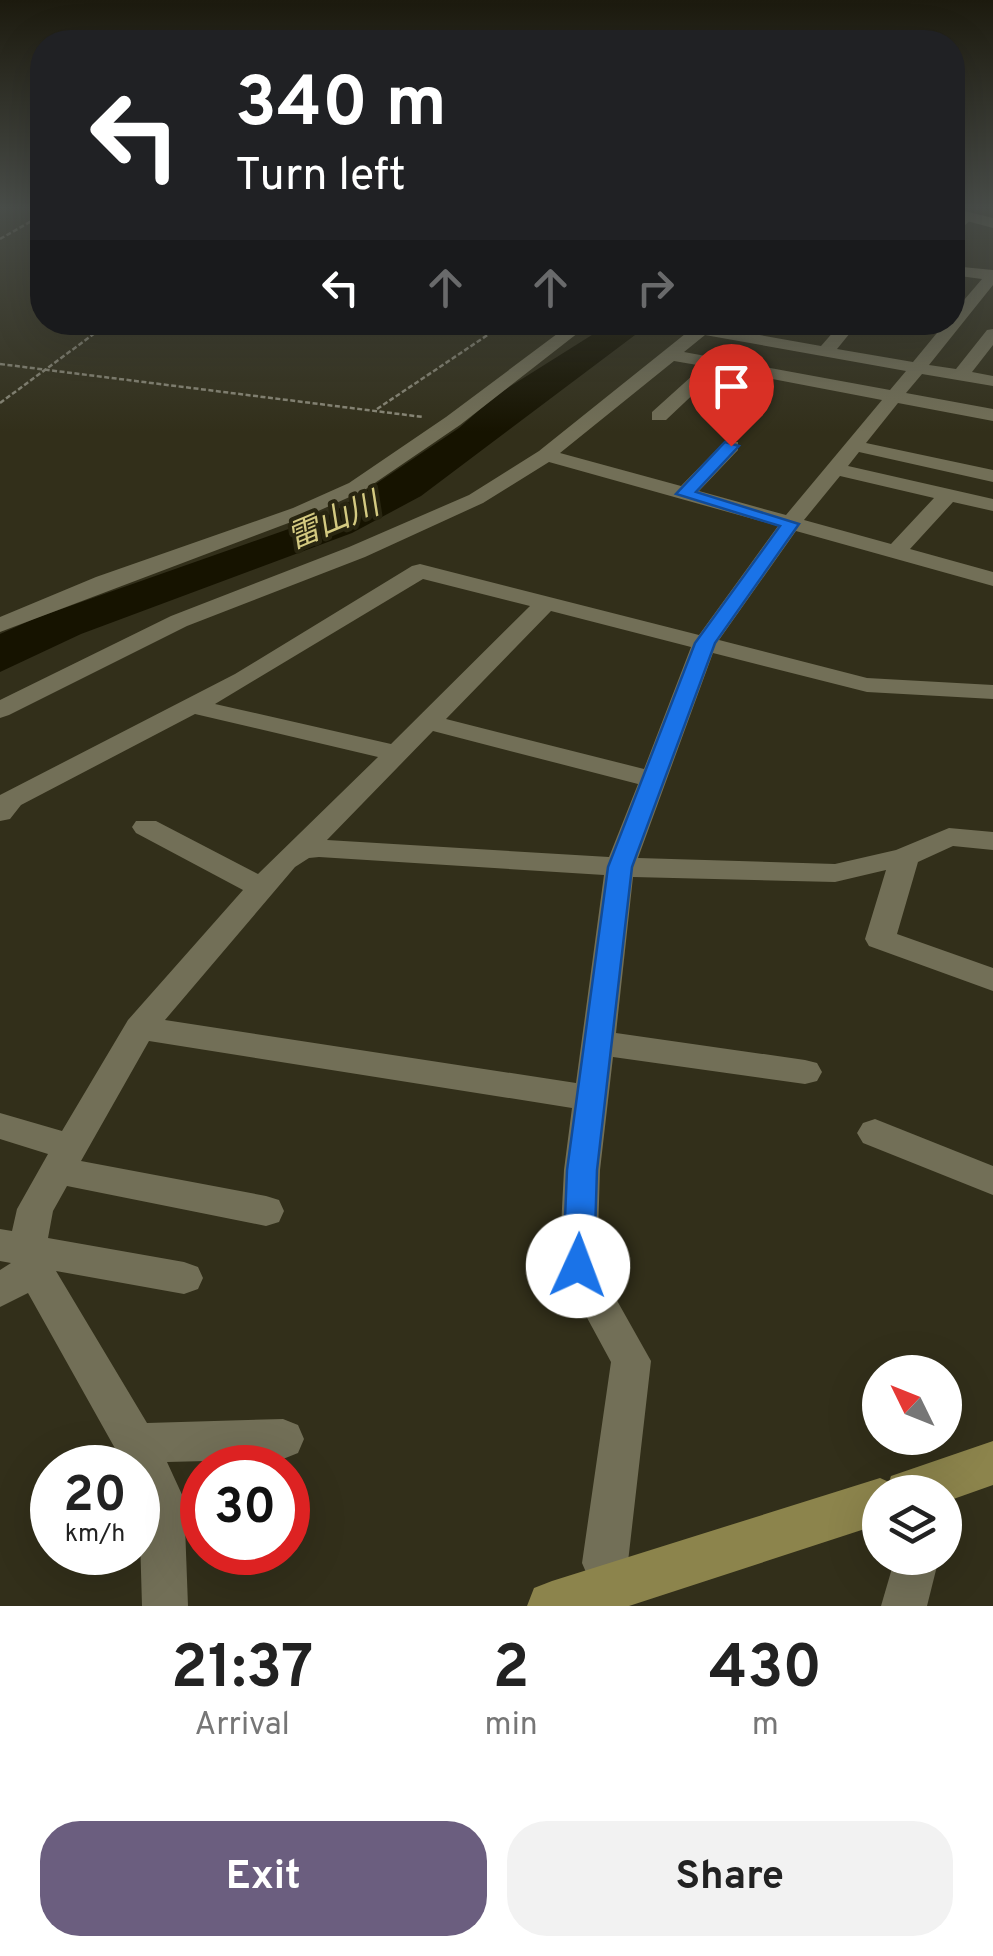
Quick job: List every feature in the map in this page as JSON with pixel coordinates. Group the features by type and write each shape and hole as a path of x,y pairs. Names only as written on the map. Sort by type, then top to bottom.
{"main road":[{"path":"960,1475 993,1464"},
{"path":"580,1599 862,1507"}],"street":[{"path":"965,307 987,282"},
{"path":"965,319 993,326"},
{"path":"960,376 993,334"},
{"path":"0,625 104,582 300,512 356,487 453,422 567,335"},
{"path":"0,710 179,621 357,552 476,499 546,455 695,335"},
{"path":"742,335 993,382"},
{"path":"762,340 768,335"},
{"path":"826,352 840,335"},
{"path":"580,1599 606,1563 631,1360 578,1266 582,1170 620,867 705,643 790,524 943,335"},
{"path":"671,355 993,415"},
{"path":"659,416 718,362"},
{"path":"685,494 731,446"},
{"path":"856,446 993,476"},
{"path":"546,455 993,579"},
{"path":"836,470 993,506"},
{"path":"895,553 948,495"},
{"path":"357,552 867,684 993,692"},
{"path":"0,813 10,800 244,680 420,570"},
{"path":"0,1291 21,1253 35,1209 140,1028 285,861 302,850 547,602"},
{"path":"192,706 397,753"},
{"path":"428,722 653,780"},
{"path":"146,828 262,888"},
{"path":"302,850 620,867 834,873 905,857 948,837 993,842"},
{"path":"905,857 880,939 993,980"},
{"path":"140,1028 591,1098"},
{"path":"598,1043 805,1072"},
{"path":"0,1126 64,1158 266,1210"},
{"path":"875,1134 993,1182"},
{"path":"21,1253 184,1278"},
{"path":"21,1253 136,1443 162,1499 166,1606"},
{"path":"136,1443 283,1439"},
{"path":"904,1606 912,1575"}],"path":[{"path":"0,403 92,335"},
{"path":"377,409 488,335"},
{"path":"0,364 377,409 453,422"}],"water":[{"name":"雷山川","path":"592,335 635,335 421,496 352,533 81,634 0,672 0,634 331,514 459,428 495,396"}],"route":[{"path":"578,1266 582,1170 620,867 705,643 790,524 685,494 731,446"}]}
